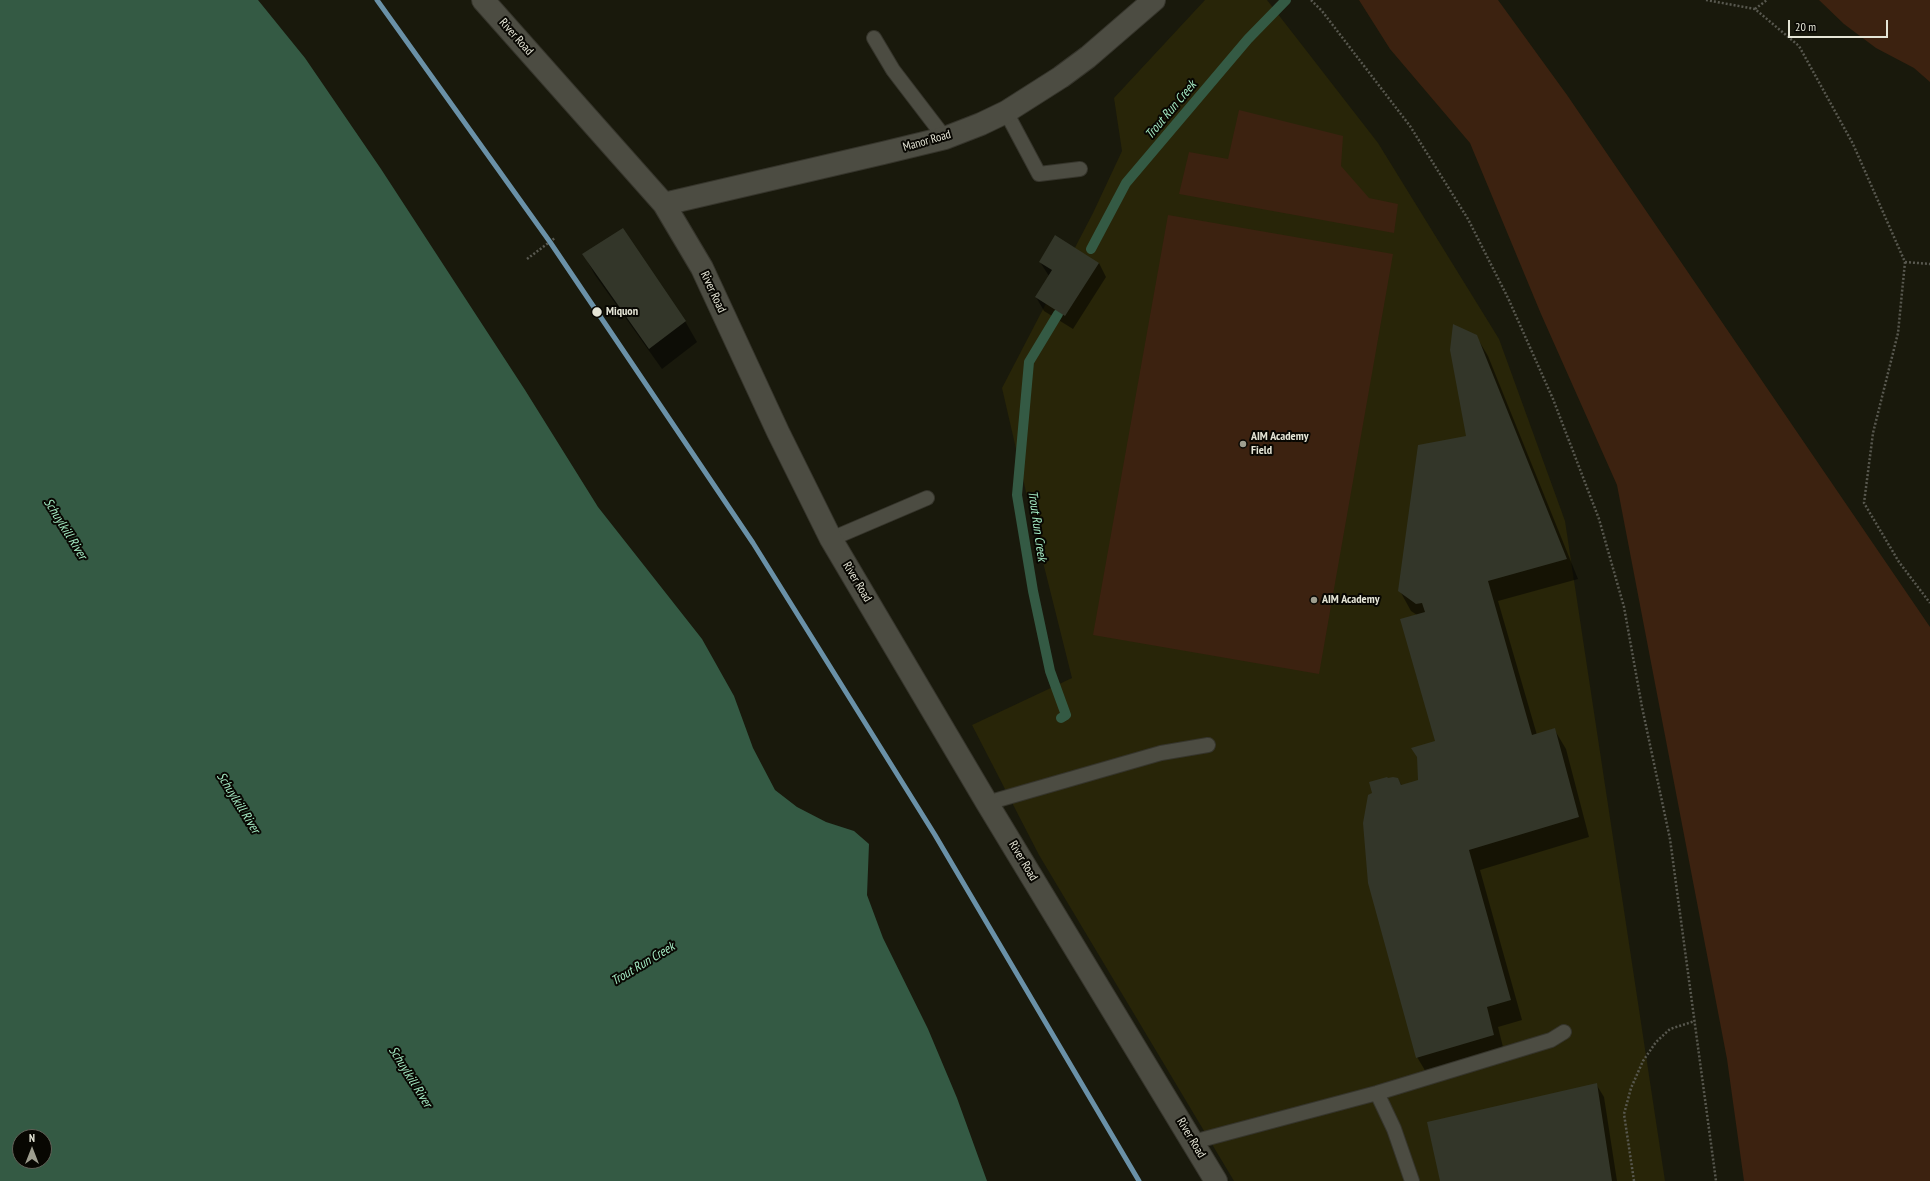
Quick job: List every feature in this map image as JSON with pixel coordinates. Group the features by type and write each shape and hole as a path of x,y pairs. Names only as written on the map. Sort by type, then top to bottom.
{"street":[{"name":"River Road","path":"483,0 664,204 702,268 778,432 831,539 987,803 1216,1181"},
{"name":"Manor Road","path":"664,204 945,138 1006,112 1037,93 1088,57 1154,0"}],"lane":[{"path":"874,38 893,70 945,138"},
{"path":"1006,112 1039,174 1080,169"},
{"path":"831,539 927,498"},
{"path":"987,803 1161,753 1208,745"},
{"path":"1193,1142 1377,1093 1551,1040 1564,1032"},
{"path":"1377,1093 1394,1129 1412,1181"}],"path":[{"path":"1311,0 1322,11 1410,126 1468,219 1508,298 1553,399 1599,519 1624,607 1642,707 1670,839 1716,1181"},
{"path":"1706,0 1755,9 1799,46 1853,144 1905,262 1898,333 1873,433 1864,502 1898,562 1930,603"},
{"path":"1755,9 1767,0"},
{"path":"527,259 555,238"},
{"path":"1905,262 1930,264"},
{"path":"1634,1181 1624,1114 1631,1088 1643,1060 1656,1042 1670,1029 1695,1020"}],"shaded area":[{"name":"AIM Academy","path":"1205,0 1267,0 1378,143 1499,339 1565,521 1665,1181 1234,1181 1039,855 972,725 1072,678 1032,518 1002,388 1093,213 1122,151 1114,98"},
{"path":"1359,0 1498,0 1567,95 1930,627 1930,1181 1744,1181 1727,1059 1617,485 1541,314 1470,143 1390,49"},
{"path":"1819,0 1930,0 1930,82 1914,68 1876,48 1844,24"},
{"path":"1239,110 1343,136 1341,166 1369,198 1398,204 1394,233 1179,194 1189,152 1228,159"},
{"name":"AIM Academy Field","path":"1168,215 1393,254 1319,674 1093,635"}],"water":[{"name":"Schuylkill River","path":"0,0 258,0 305,58 381,169 525,390 598,507 702,639 734,696 753,748 775,790 797,807 826,822 854,831 869,844 867,895 883,938 928,1029 957,1098 987,1181 0,1181"}],"building":[{"name":"Miquon","path":"623,228 686,321 649,349 582,254"},
{"path":"1055,235 1099,263 1065,316 1035,297 1052,270 1039,262"},
{"name":"AIM Academy","path":"1453,324 1477,335 1567,559 1488,581 1532,735 1555,728 1579,817 1469,850 1511,1000 1487,1007 1494,1035 1416,1058 1368,883 1363,823 1368,795 1372,793 1369,782 1387,777 1393,777 1398,778 1401,785 1418,780 1417,757 1411,748 1435,741 1400,619 1425,612 1422,603 1416,604 1398,591 1418,445 1466,436 1450,350"},
{"path":"1597,1083 1612,1181 1440,1181 1427,1122"}],"waterway":[{"name":"Trout Run Creek","path":"1091,249 1126,183 1248,39 1286,0"},
{"name":"Trout Run Creek","path":"1058,314 1029,362 1017,495 1033,591 1050,671 1066,715 1061,718"}],"transit line":[{"path":"377,0 550,242 753,543 935,835 1139,1181"}],"place":[{"name":"Miquon","path":"597,312"},
{"name":"AIM Academy Field","path":"1243,444"},
{"name":"AIM Academy","path":"1314,600"}]}
